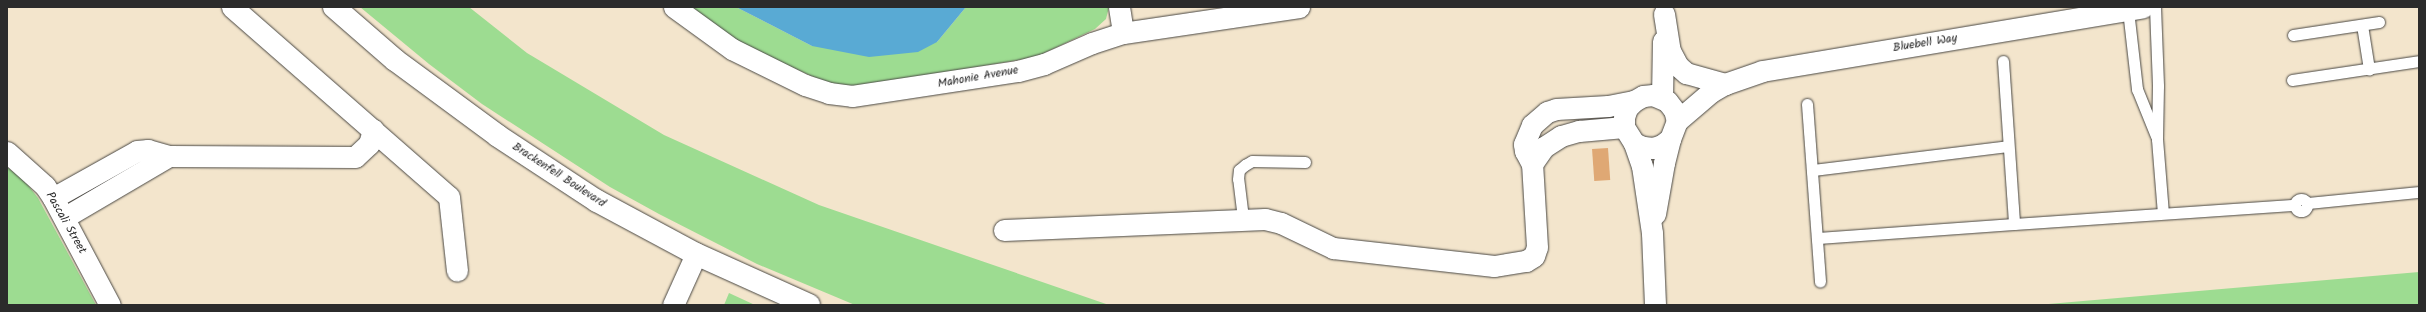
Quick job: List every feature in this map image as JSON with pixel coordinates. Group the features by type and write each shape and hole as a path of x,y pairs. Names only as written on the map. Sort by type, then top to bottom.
{"street":[{"path":"232,7 449,197 457,271"},
{"name":"Brackenfell Boulevard","path":"334,7 395,60 498,136 597,201 696,254 809,305"},
{"name":"Mahonie Avenue","path":"674,7 732,49 805,85 829,93 852,96 1018,71 1044,64 1092,43 1123,33 1299,7"},
{"path":"1119,7 1123,33"},
{"name":"Bluebell Way","path":"1718,88 1762,71 2138,8"},
{"path":"1664,17 1670,51 1678,66 1686,73 1718,88"},
{"path":"1651,99 1664,17"},
{"path":"1004,230 1243,218 1265,219 1281,223 1313,240 1341,250 1494,266 1521,262 1534,256 1538,247 1532,164 1525,151 1525,139 1532,125 1547,112 1561,108 1608,106 1718,88"},
{"path":"1532,164 1544,147 1561,136 1579,131 1629,135 1643,147 1653,148 1662,145 1674,130 1718,88"},
{"path":"1652,233 1664,163 1674,130 1674,110 1651,99 1627,108 1624,117 1629,135 1642,166 1652,233 1655,305"},
{"path":"53,198 137,151 148,150 169,156 354,157 369,144 374,130"},
{"name":"Pascali Street","path":"7,152 45,186 65,217 110,305"},
{"path":"65,217 169,156"},
{"path":"673,305 696,254"}],"lane":[{"path":"2154,7 2158,86 2157,139 2163,213"},
{"path":"2138,8 2137,89 2157,139"},
{"path":"2293,35 2379,22"},
{"path":"2362,25 2369,69"},
{"path":"2003,61 2014,224"},
{"path":"2292,80 2419,62"},
{"path":"1807,104 1818,238 1820,282"},
{"path":"1813,170 2008,146"},
{"path":"1243,218 1238,179 1239,170 1245,164 1252,161 1304,162"},
{"path":"1818,238 2295,205 2298,211 2302,212 2306,210 2308,203 2419,192"}],"green space":[{"path":"360,7 469,7 527,53 664,135 819,205 1109,305 855,305 757,264 610,187 482,104 429,64"},
{"path":"686,7 736,7 812,46 937,42 966,7 1109,7 1106,19 1095,29 1036,57 861,87 827,83 760,53 736,41"},
{"path":"7,167 24,180 38,198 96,305 7,305"},
{"path":"2419,272 2419,305 2037,305"},
{"path":"729,293 755,305 724,305"}],"water":[{"path":"736,7 966,7 937,42 918,52 869,57 812,46"}],"building":[{"path":"1608,148 1610,180 1594,181 1592,149"}]}
